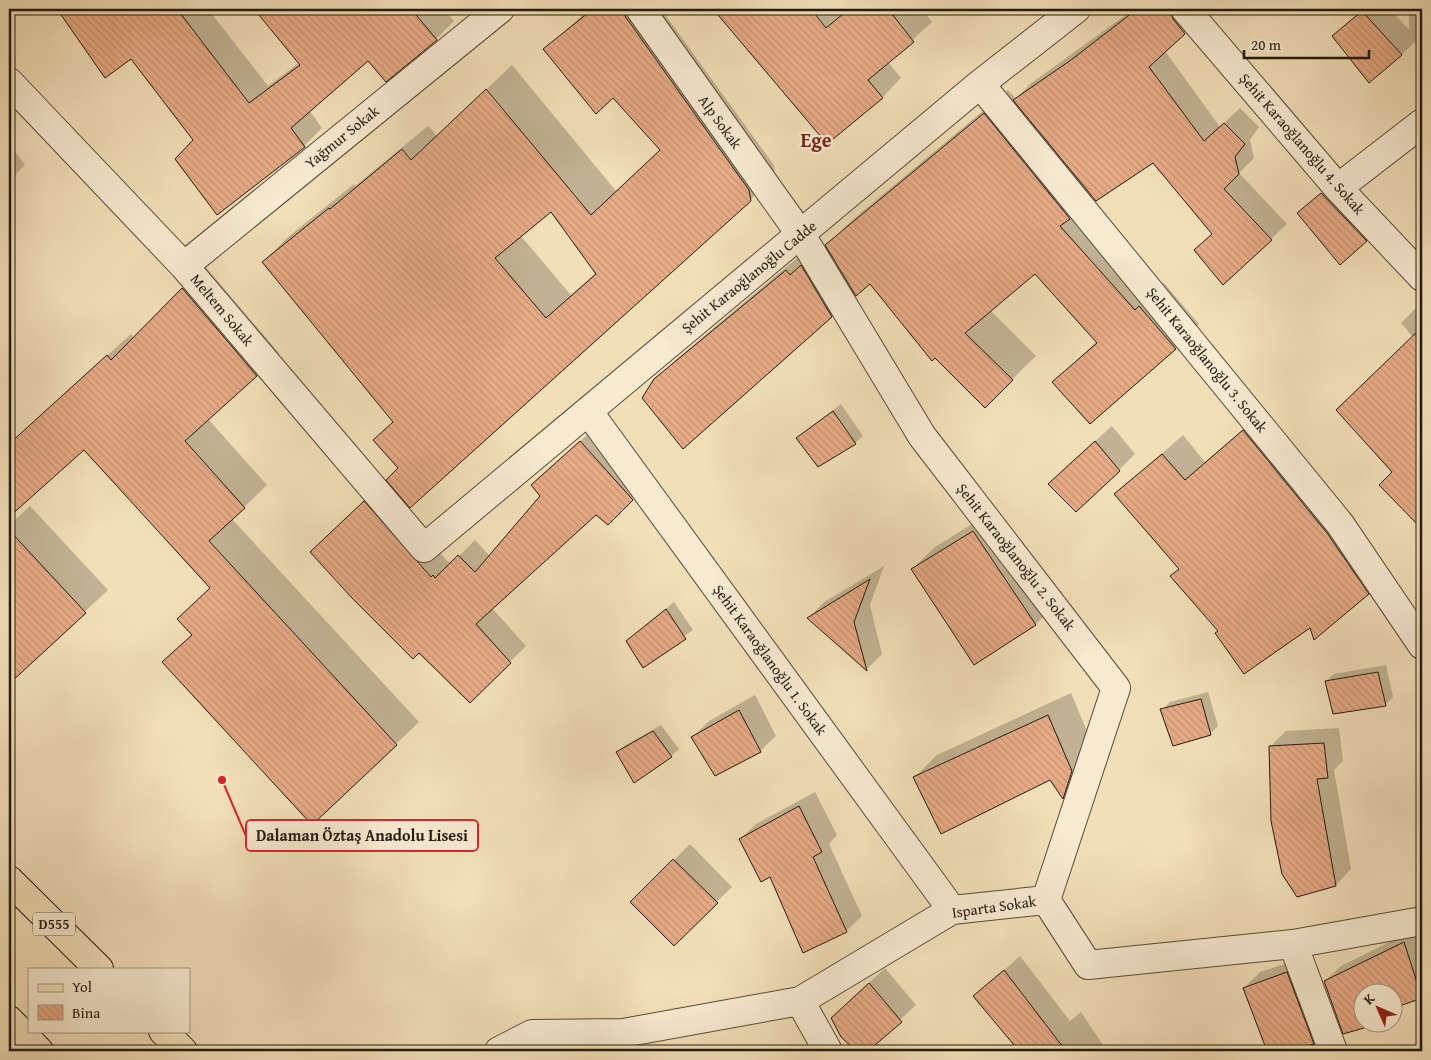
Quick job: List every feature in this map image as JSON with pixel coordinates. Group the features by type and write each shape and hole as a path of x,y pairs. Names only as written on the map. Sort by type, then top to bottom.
{"main road":[{"name":"D555","path":"9,880 98,968"},
{"path":"9,1020 39,1051"},
{"path":"164,1032 183,1051"}],"street":[{"name":"Yağmur Sokak","path":"184,266 500,9"},
{"name":"Alp Sokak","path":"640,9 801,235"},
{"name":"Şehit Karaoğlanoğlu Cadde","path":"424,548 980,84 1076,9"},
{"name":"Şehit Karaoğlanoğlu 4. Sokak","path":"1185,9 1338,188 1422,277"},
{"name":"Meltem Sokak","path":"9,82 184,266 424,548"},
{"name":"Şehit Karaoğlanoğlu 3. Sokak","path":"980,84 1340,524 1422,645"},
{"path":"1338,188 1422,123"},
{"name":"Şehit Karaoğlanoğlu 2. Sokak","path":"801,235 922,436 1116,688 1046,900"},
{"name":"Şehit Karaoğlanoğlu 1. Sokak","path":"588,410 952,910"},
{"name":"Isparta Sokak","path":"499,1051 532,1034 623,1034 800,1001 952,910 1046,900 1088,965 1293,944 1422,920"},
{"path":"1293,944 1332,1051"},
{"path":"800,1001 828,1051"}],"building":[{"path":"57,9 177,9 249,103 300,65 254,9 411,9 437,40 386,82 368,61 291,128 305,147 217,215 175,159 193,140 131,59 105,78"},
{"path":"593,9 620,9 749,190 751,201 410,508 386,480 398,468 373,440 393,422 262,262 402,149 411,160 486,89 591,215 660,150 613,98 596,114 543,49","holes":["551,212 596,274 546,318 495,258"]},
{"path":"713,9 811,9 826,28 849,9 888,9 914,42 868,80 883,98 827,144"},
{"path":"1137,9 1170,9 1173,19 1185,34 1149,67 1204,141 1224,123 1245,144 1235,157 1239,174 1224,189 1272,240 1223,285 1194,250 1212,234 1153,163 1096,201 1013,100 1071,60"},
{"path":"1362,11 1402,55 1369,83 1332,36"},
{"path":"984,113 1070,219 1060,226 1135,310 1139,306 1176,349 1090,424 1052,382 1097,343 1035,274 965,333 1013,380 985,408 935,358 932,361 870,284 856,296 825,245"},
{"path":"1321,193 1367,241 1340,265 1297,213"},
{"path":"801,265 832,317 683,449 642,398 654,379 786,270 790,275"},
{"path":"182,288 257,376 185,441 245,508 209,541 397,745 312,825 162,662 192,635 177,619 210,588 84,450 9,517 9,444 107,355 111,360"},
{"path":"1422,327 1422,529 1379,485 1392,472 1336,410"},
{"path":"833,411 856,444 818,467 796,438"},
{"path":"1243,430 1327,533 1369,594 1314,640 1310,628 1244,674 1215,633 1218,631 1170,576 1179,569 1114,494 1162,454 1185,480"},
{"path":"580,441 633,500 608,525 596,515 476,624 511,663 470,703 419,653 413,659 352,598 310,552 364,501 431,577 433,575 435,578 458,555 475,572 540,496 531,485"},
{"path":"1095,441 1120,471 1076,512 1048,484"},
{"path":"9,530 86,613 9,684"},
{"path":"973,531 1036,625 974,665 911,569"},
{"path":"870,579 854,622 867,671 807,618"},
{"path":"666,609 686,639 643,668 626,641"},
{"path":"1378,672 1386,706 1333,714 1325,681"},
{"path":"1201,699 1211,735 1173,746 1160,709"},
{"path":"739,710 761,752 715,776 691,737"},
{"path":"1048,715 1072,771 1063,799 1050,780 941,834 913,777"},
{"path":"653,731 672,757 634,783 616,752"},
{"path":"1324,743 1328,778 1317,779 1336,886 1297,897 1282,874 1271,821 1269,746"},
{"path":"799,806 822,852 813,857 847,932 803,953 770,877 761,882 739,839"},
{"path":"673,859 718,903 674,946 630,902"},
{"path":"1404,942 1422,998 1404,1004 1404,982 1354,982 1354,1031 1343,1034 1324,981"},
{"path":"1004,970 1066,1051 1019,1051 973,996"},
{"path":"1287,972 1314,1044 1289,1051 1267,1051 1243,988"},
{"path":"869,983 902,1022 868,1051 856,1051 841,1037 831,1018"}],"place":[{"name":"Dalaman Öztaş Anadolu Lisesi","path":"222,780"}],"district":[{"name":"Ege","path":"816,140"}]}
